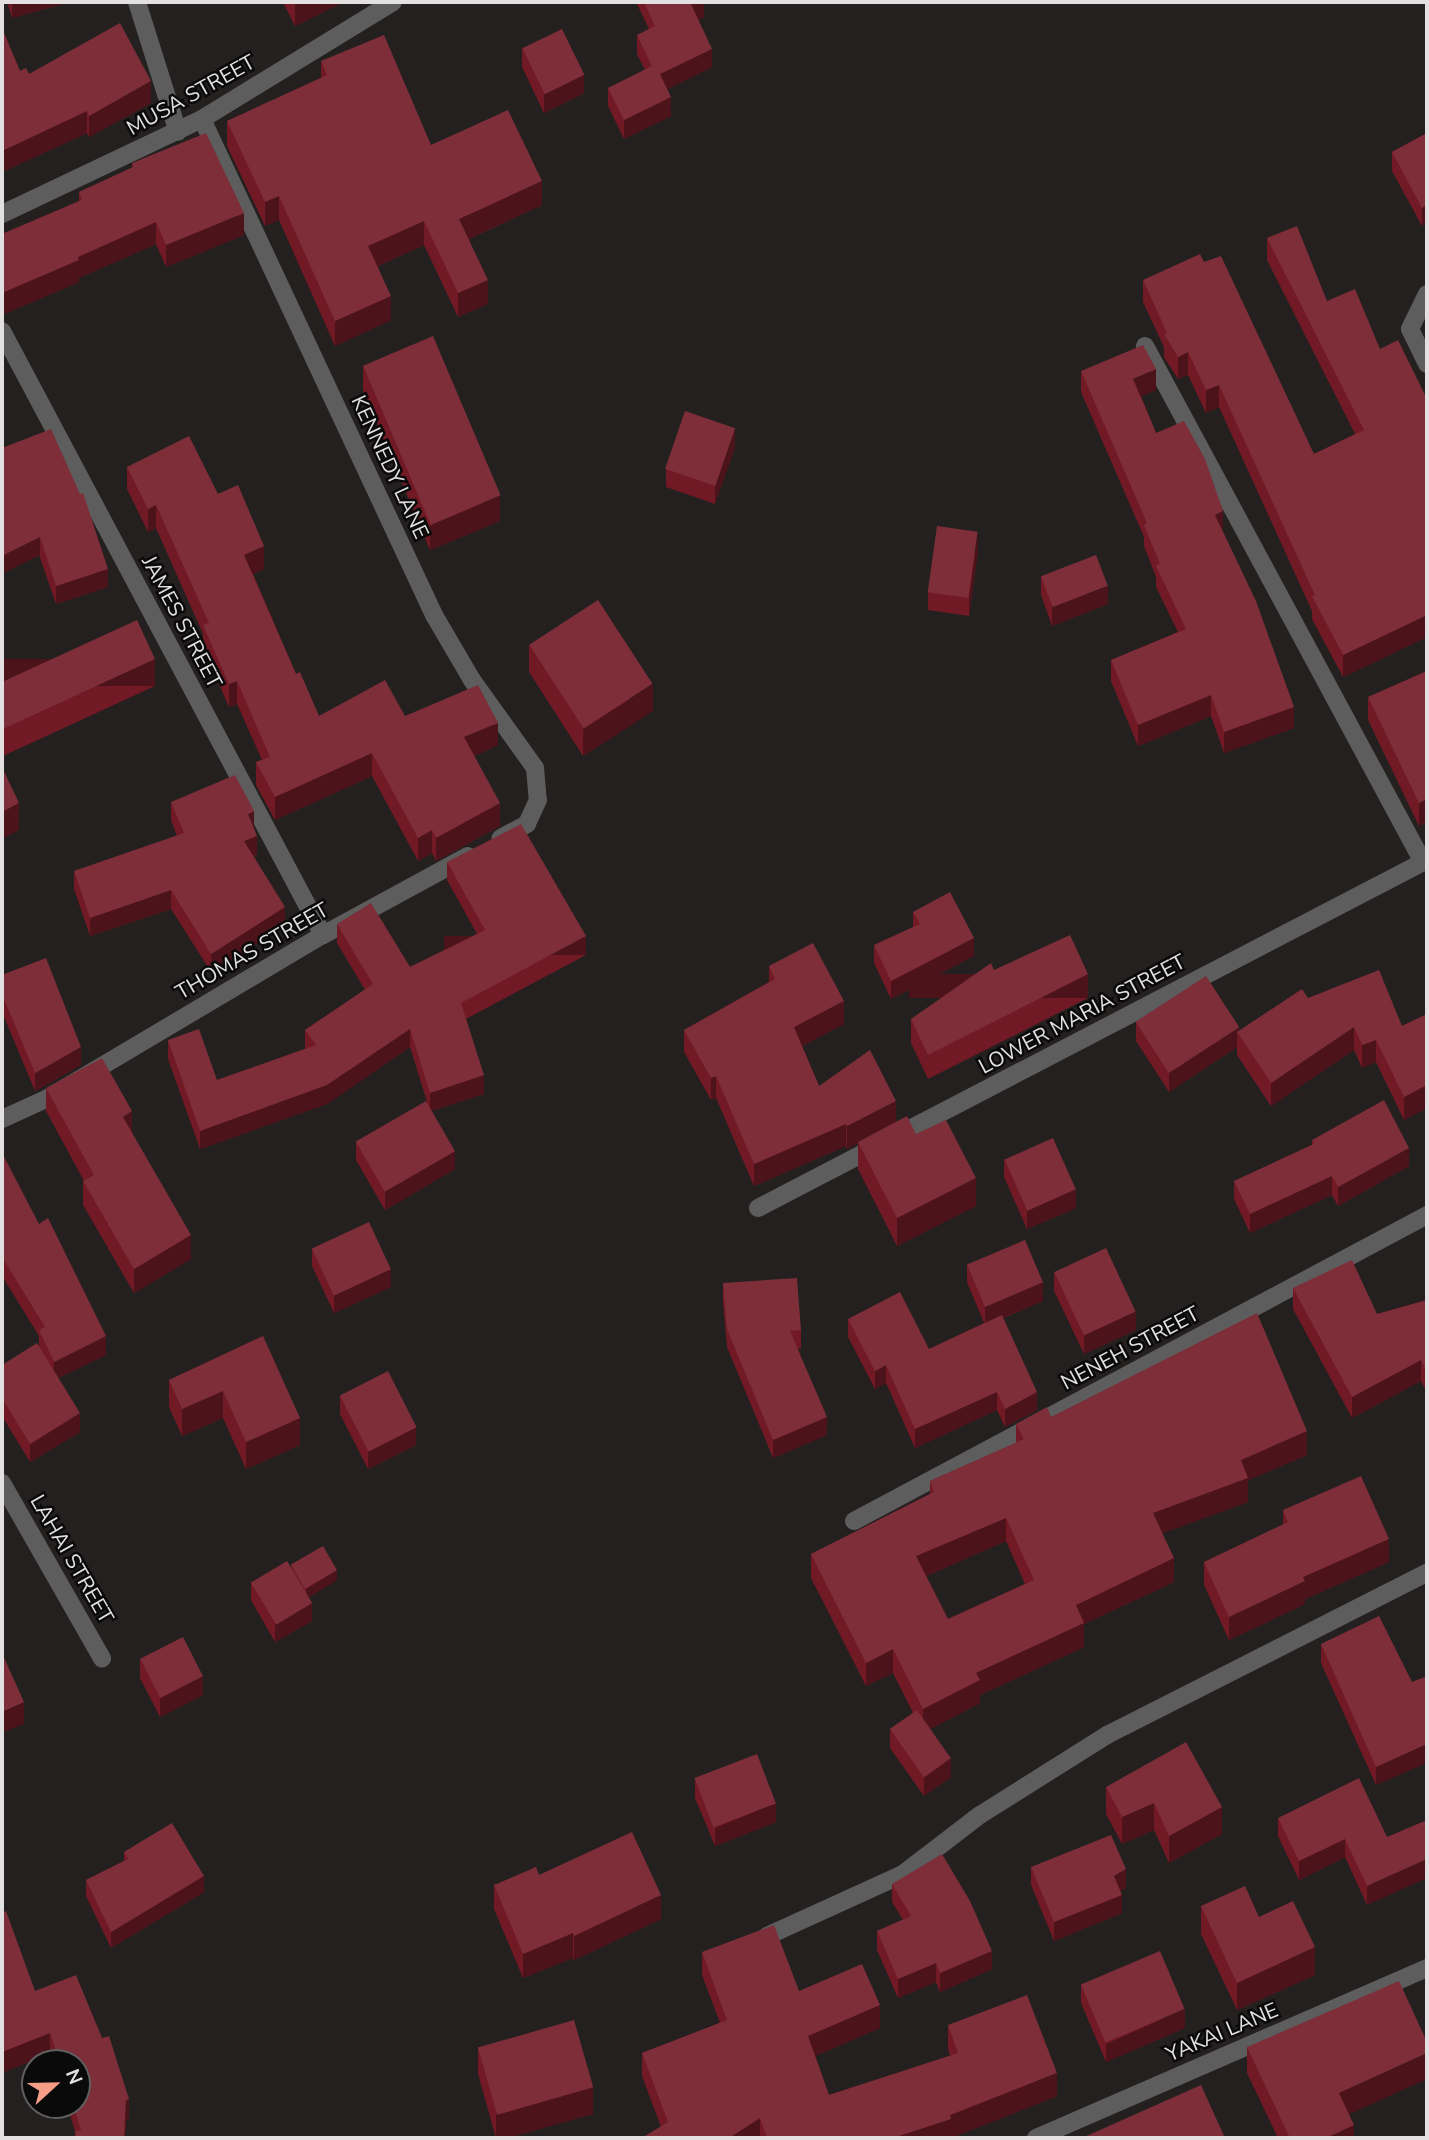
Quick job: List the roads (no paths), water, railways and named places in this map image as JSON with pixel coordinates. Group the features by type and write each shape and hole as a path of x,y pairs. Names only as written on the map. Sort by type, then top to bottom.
{"street":[{"path":"137,2 178,132"},
{"name":"MUSA STREET","path":"2,214 202,119 393,2"},
{"name":"KENNEDY LANE","path":"202,119 434,615 472,680 535,768 538,800 527,824"},
{"path":"1427,294 1410,329 1427,365"},
{"name":"JAMES STREET","path":"2,331 323,935"},
{"path":"1145,346 1425,861"},
{"name":"THOMAS STREET","path":"2,1119 48,1098 323,935 527,824"},
{"name":"LOWER MARIA STREET","path":"758,1209 1425,861"},
{"name":"NENEH STREET","path":"854,1521 1427,1215"},
{"name":"LAHAI STREET","path":"2,1483 102,1658"},
{"path":"767,1936 903,1874 980,1815 1107,1735 1427,1573"},
{"name":"YAKAI LANE","path":"1035,2138 1425,1974"}]}
